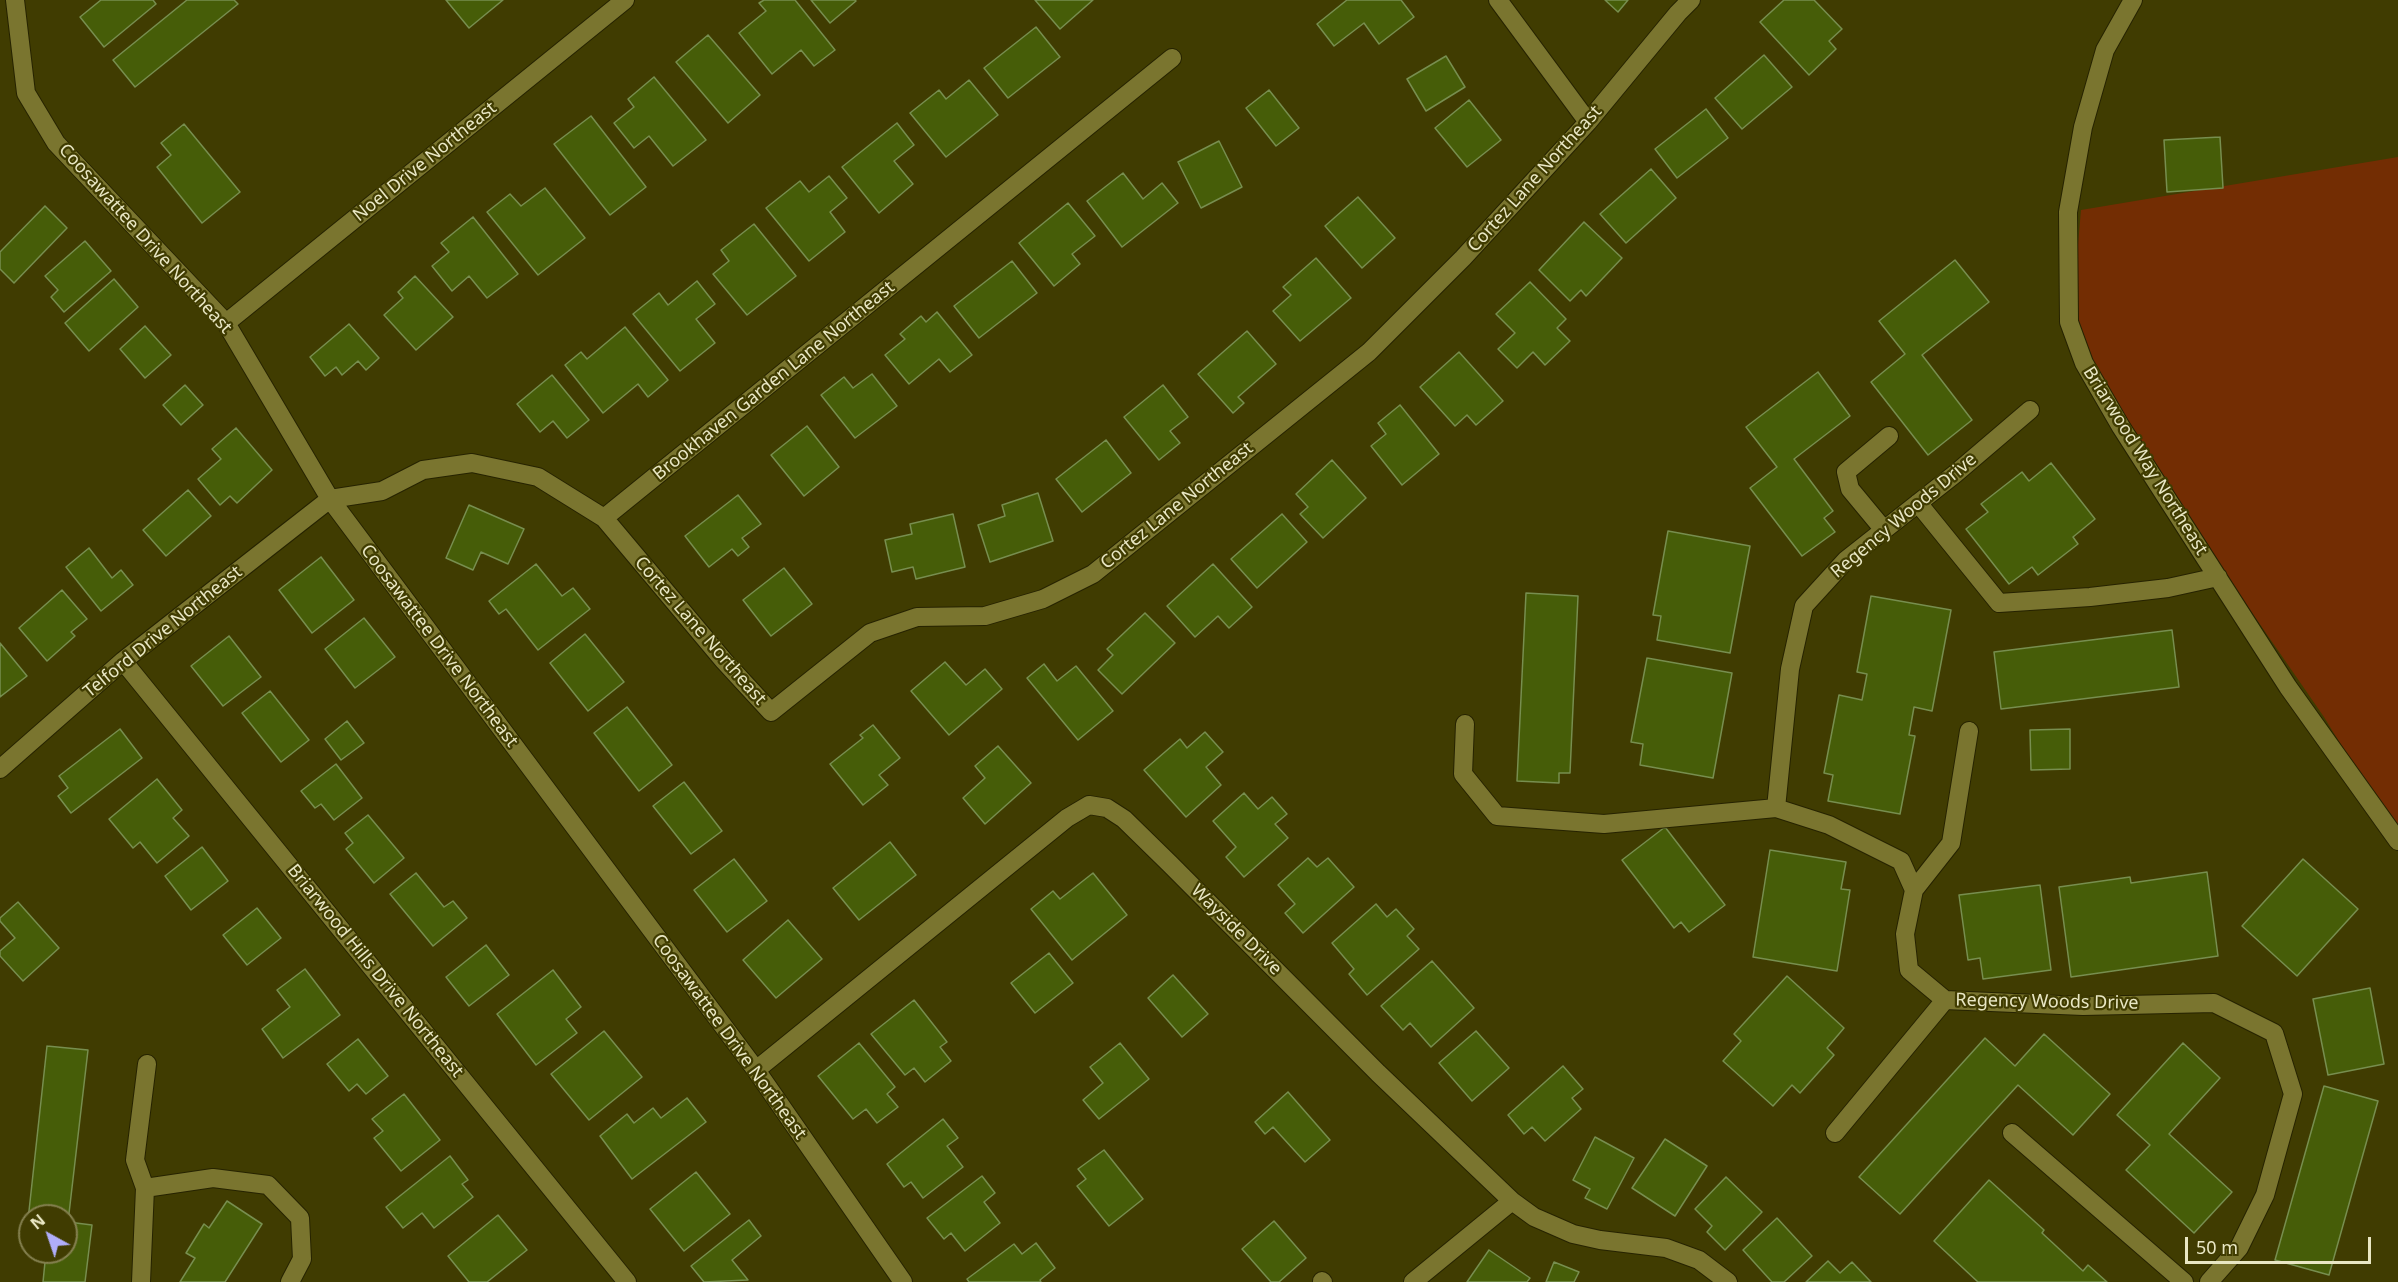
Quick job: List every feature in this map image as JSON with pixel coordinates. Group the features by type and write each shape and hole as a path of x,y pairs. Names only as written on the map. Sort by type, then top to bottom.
{"street":[{"name":"Coosawattee Drive Northeast","path":"15,0 26,93 56,143 226,323 330,499 756,1070 903,1282"},
{"name":"Noel Drive Northeast","path":"226,323 625,0"},
{"path":"1498,0 1588,122"},
{"name":"Cortez Lane Northeast","path":"604,518 724,661 771,712 870,633 917,617 986,616 1043,599 1093,574 1369,352 1463,258 1588,122 1691,0"},
{"name":"Briarwood Way Northeast","path":"2133,0 2105,50 2083,128 2068,212 2069,322 2084,363 2121,427 2288,687 2398,842"},
{"name":"Brookhaven Garden Lane Northeast","path":"604,518 1172,58"},
{"name":"Regency Woods Drive","path":"1776,808 1790,669 1804,606 1846,560 2030,410"},
{"path":"1884,530 1850,489 1846,472 1889,436"},
{"path":"330,499 382,491 423,471 472,463 538,477 604,518"},
{"name":"Telford Drive Northeast","path":"0,769 123,661 330,499"},
{"path":"1918,503 1999,603 2090,597 2168,588 2218,577"},
{"name":"Briarwood Hills Drive Northeast","path":"123,661 627,1282"},
{"path":"1465,724 1463,774 1497,816 1604,824 1776,808 1828,825 1901,861 1914,890 1951,843 1969,731"},
{"name":"Wayside Drive","path":"756,1070 1067,818 1089,805 1107,808 1124,819 1378,1073 1512,1201 1534,1217 1573,1234 1600,1240 1666,1248 1699,1260 1728,1282"},
{"name":"Regency Woods Drive","path":"1914,890 1905,934 1909,970 1945,1000 2083,1006 2214,1004 2274,1033 2293,1094 2265,1195 2239,1248 2208,1282"},
{"path":"1836,1133 1945,1000"},
{"path":"141,1282 145,1188 135,1160 147,1064"},
{"path":"2012,1132 2184,1282"},
{"path":"145,1188 213,1178 268,1185 300,1218 302,1259 290,1282"},
{"path":"1413,1282 1512,1201"}],"shaded area":[{"path":"2398,157 2398,838 2324,717 2069,348 2081,210"}],"building":[{"path":"101,0 153,0 156,4 104,47 80,17"},
{"path":"187,0 234,0 238,4 135,87 113,60"},
{"path":"446,0 503,0 469,28"},
{"path":"764,0 795,0 835,50 814,66 801,50 772,74 739,33 766,11 759,3"},
{"path":"811,0 855,0 856,1 830,23"},
{"path":"1035,0 1093,0 1060,29"},
{"path":"1347,0 1401,0 1414,17 1379,44 1364,23 1334,46 1317,24"},
{"path":"1605,0 1628,0 1618,12"},
{"path":"1784,0 1814,0 1842,29 1829,41 1836,49 1809,75 1760,22"},
{"path":"1036,27 1060,57 1008,98 984,68"},
{"path":"708,35 760,95 728,123 676,62"},
{"path":"1764,55 1792,87 1742,129 1715,98"},
{"path":"1446,56 1465,87 1426,111 1407,79"},
{"path":"654,77 706,140 673,166 649,136 634,148 614,123 634,107 628,99"},
{"path":"969,80 998,115 946,157 910,113 939,90 946,99"},
{"path":"1269,90 1299,128 1276,146 1246,108"},
{"path":"1469,100 1501,140 1467,167 1435,128"},
{"path":"1706,109 1728,138 1677,178 1655,149"},
{"path":"591,116 646,187 610,215 554,144"},
{"path":"897,123 914,145 894,161 913,184 879,213 842,167"},
{"path":"184,124 240,192 202,223 157,167 171,155 161,143"},
{"path":"2220,137 2223,188 2167,192 2164,140"},
{"path":"1219,141 1242,187 1201,208 1178,162"},
{"path":"1651,169 1676,198 1626,243 1600,214"},
{"path":"1123,173 1143,199 1162,183 1178,203 1122,247 1087,201"},
{"path":"829,176 847,198 830,212 845,232 809,261 766,208 800,181 809,192"},
{"path":"545,188 585,238 538,275 487,212 510,194 521,206"},
{"path":"1358,197 1395,238 1362,268 1325,226"},
{"path":"1068,203 1095,236 1072,254 1080,264 1054,286 1019,243"},
{"path":"45,206 67,228 14,283 0,269 0,252"},
{"path":"473,217 518,274 487,298 469,276 452,291 432,266 449,252 441,243"},
{"path":"1584,222 1622,258 1586,296 1581,290 1570,301 1539,270"},
{"path":"754,224 796,276 747,315 713,274 729,261 721,250"},
{"path":"85,241 111,271 64,312 51,297 58,290 45,276"},
{"path":"1316,258 1351,298 1300,341 1273,311 1291,295 1283,287"},
{"path":"1955,260 1989,302 1922,355 1972,420 1928,455 1871,382 1905,354 1879,321"},
{"path":"1012,261 1037,293 979,338 954,306"},
{"path":"415,276 453,317 416,350 384,315 403,298 398,292"},
{"path":"114,279 138,307 89,351 65,323"},
{"path":"697,281 715,304 696,319 715,343 680,371 633,314 659,293 668,305"},
{"path":"1530,282 1566,319 1557,328 1570,341 1545,365 1533,352 1517,368 1498,349 1515,333 1496,314"},
{"path":"937,312 972,355 950,372 939,359 909,384 885,355 905,339 900,334 921,316 926,322"},
{"path":"349,324 379,358 366,370 358,361 342,375 336,367 325,376 310,357"},
{"path":"145,326 171,355 145,378 120,349"},
{"path":"625,327 668,380 648,397 638,384 603,413 565,365 581,352 587,359"},
{"path":"1247,331 1276,364 1238,397 1244,403 1233,413 1198,374"},
{"path":"1459,352 1503,401 1476,425 1467,415 1455,426 1420,387"},
{"path":"1818,372 1850,416 1794,459 1833,511 1824,518 1835,532 1802,556 1750,488 1777,467 1746,427"},
{"path":"872,374 897,406 855,438 821,395 844,377 853,388"},
{"path":"552,375 589,420 567,438 553,421 540,432 517,404"},
{"path":"185,385 203,405 181,425 163,405"},
{"path":"1163,385 1188,417 1170,431 1180,443 1159,460 1124,417"},
{"path":"1400,405 1439,454 1402,485 1371,446 1386,434 1378,423"},
{"path":"807,426 839,467 804,496 771,455"},
{"path":"236,428 272,470 237,503 230,496 220,505 198,479 221,459 212,449"},
{"path":"1106,440 1131,473 1082,512 1056,479"},
{"path":"1332,460 1366,498 1323,538 1300,514 1308,507 1296,494"},
{"path":"2051,463 2095,519 2073,537 2078,544 2038,575 2032,567 2009,584 1966,529 1988,512 1981,504 2022,472 2029,481"},
{"path":"188,490 211,516 166,556 143,530"},
{"path":"1038,493 1053,541 990,562 978,525 1005,516 1002,505"},
{"path":"738,495 761,524 742,538 749,547 738,556 732,549 709,567 685,536"},
{"path":"469,505 524,529 508,564 481,552 473,570 446,558"},
{"path":"953,514 965,567 916,579 913,567 892,572 885,540 912,534 910,524"},
{"path":"1282,514 1307,542 1257,588 1231,559"},
{"path":"1668,531 1750,546 1730,653 1657,640 1661,616 1653,615"},
{"path":"89,548 112,578 121,570 133,585 101,611 66,567"},
{"path":"321,557 354,600 312,633 279,590"},
{"path":"536,564 562,596 573,588 590,609 538,650 506,609 499,614 489,601"},
{"path":"1213,564 1252,607 1229,628 1218,616 1195,637 1167,606"},
{"path":"784,568 812,604 771,636 743,600"},
{"path":"62,590 87,619 71,632 75,636 47,661 19,628"},
{"path":"1526,593 1578,596 1570,773 1559,773 1559,783 1517,781"},
{"path":"1871,596 1951,610 1932,711 1914,707 1909,735 1915,736 1900,814 1828,801 1833,775 1824,773 1839,695 1862,700 1867,674 1857,672"},
{"path":"1145,613 1175,643 1122,694 1098,670 1113,655 1107,649"},
{"path":"364,618 395,657 355,688 325,649"},
{"path":"2172,630 2179,687 2001,709 1994,652"},
{"path":"585,634 624,682 588,711 550,663"},
{"path":"229,636 261,677 223,706 191,666"},
{"path":"0,643 27,676 0,697"},
{"path":"1647,658 1732,673 1713,778 1640,765 1643,744 1631,742"},
{"path":"945,662 966,685 985,669 1002,689 949,735 911,691"},
{"path":"1044,664 1057,681 1076,666 1113,711 1078,740 1027,678"},
{"path":"270,691 309,740 281,762 242,713"},
{"path":"627,707 672,765 639,791 594,733"},
{"path":"347,721 364,743 341,760 325,739"},
{"path":"873,725 900,758 879,775 888,785 863,805 830,764 863,738 860,735"},
{"path":"120,729 142,758 71,813 58,796 68,788 59,776"},
{"path":"2070,729 2070,769 2031,770 2030,730"},
{"path":"1205,732 1223,752 1206,767 1221,785 1186,817 1144,770 1180,739 1187,748"},
{"path":"998,746 1031,783 985,824 963,798 985,778 975,766"},
{"path":"336,764 362,798 334,820 321,804 315,808 301,791"},
{"path":"157,779 182,810 173,818 189,836 157,863 140,842 133,848 109,819"},
{"path":"684,782 722,831 691,854 653,806"},
{"path":"1244,793 1258,809 1272,797 1287,814 1275,824 1288,838 1244,877 1226,857 1236,847 1213,821"},
{"path":"368,815 404,858 374,883 346,849 353,843 345,833"},
{"path":"1665,827 1725,905 1689,932 1681,922 1674,928 1622,860"},
{"path":"890,842 916,875 859,920 833,888"},
{"path":"202,847 228,881 191,910 165,876"},
{"path":"1770,850 1846,862 1841,889 1850,890 1837,971 1753,957"},
{"path":"1308,858 1317,867 1328,858 1354,887 1303,933 1285,913 1295,904 1278,885"},
{"path":"734,859 767,901 727,932 694,890"},
{"path":"2303,859 2358,909 2297,976 2242,926"},
{"path":"2207,872 2218,956 2071,977 2059,887 2130,877 2131,883"},
{"path":"416,873 444,907 453,901 467,918 433,946 390,894"},
{"path":"1093,873 1127,915 1072,960 1031,909 1053,891 1060,899"},
{"path":"2040,885 2051,970 1983,979 1980,958 1968,960 1959,895"},
{"path":"18,902 59,948 23,981 0,956 0,951 15,938 0,918"},
{"path":"1376,904 1387,917 1396,909 1414,929 1407,936 1419,949 1367,995 1349,974 1354,969 1332,943"},
{"path":"257,908 281,938 247,965 223,935"},
{"path":"788,920 822,959 776,998 743,960"},
{"path":"486,945 509,975 469,1006 446,977"},
{"path":"1049,953 1073,983 1035,1013 1011,983"},
{"path":"1432,961 1474,1008 1431,1047 1410,1023 1403,1030 1381,1006"},
{"path":"305,969 340,1015 283,1058 262,1029 290,1007 277,990"},
{"path":"553,970 581,1007 566,1019 577,1033 536,1065 497,1014"},
{"path":"1173,975 1208,1014 1182,1037 1148,998"},
{"path":"1787,976 1844,1028 1827,1048 1834,1055 1800,1093 1792,1085 1773,1106 1723,1061 1741,1041 1734,1034"},
{"path":"2370,988 2384,1064 2328,1075 2313,999"},
{"path":"914,1000 947,1042 940,1047 951,1061 925,1082 914,1068 905,1075 871,1034"},
{"path":"604,1031 642,1077 589,1120 551,1074"},
{"path":"1476,1031 1509,1068 1472,1101 1439,1063"},
{"path":"2044,1034 2110,1094 2073,1135 2018,1085 1900,1214 1859,1177 1985,1038 2015,1066"},
{"path":"358,1039 388,1076 366,1094 357,1084 349,1091 327,1064"},
{"path":"859,1043 895,1087 887,1094 898,1107 877,1123 866,1109 853,1119 818,1076"},
{"path":"1120,1043 1149,1079 1099,1119 1083,1100 1103,1083 1090,1067"},
{"path":"2183,1043 2220,1078 2169,1134 2232,1192 2194,1233 2126,1170 2150,1145 2117,1115"},
{"path":"47,1046 88,1050 70,1204 30,1204"},
{"path":"1563,1066 1583,1089 1572,1098 1581,1109 1545,1141 1532,1127 1524,1134 1508,1115"},
{"path":"2324,1086 2378,1101 2329,1275 2275,1260"},
{"path":"1288,1092 1330,1140 1305,1162 1273,1127 1265,1134 1255,1122"},
{"path":"404,1094 440,1140 401,1171 374,1138 383,1131 372,1119"},
{"path":"687,1098 706,1122 632,1179 600,1136 627,1114 634,1123 653,1108 661,1118"},
{"path":"943,1119 958,1138 947,1146 963,1167 923,1198 911,1182 904,1187 887,1164"},
{"path":"1595,1137 1634,1158 1607,1209 1585,1198 1590,1189 1573,1180"},
{"path":"1665,1139 1707,1166 1675,1216 1632,1188"},
{"path":"1104,1150 1143,1199 1109,1226 1077,1186 1086,1179 1078,1169"},
{"path":"450,1156 468,1180 462,1184 473,1197 434,1228 422,1213 403,1228 386,1207"},
{"path":"696,1172 730,1214 684,1251 650,1209"},
{"path":"982,1176 995,1193 984,1202 1000,1223 965,1251 951,1233 944,1239 927,1218"},
{"path":"1726,1177 1762,1212 1725,1250 1707,1232 1712,1226 1695,1209"},
{"path":"1989,1180 2044,1230 2042,1233 2083,1271 2088,1265 2107,1282 1978,1282 1934,1241"},
{"path":"227,1201 262,1224 225,1282 180,1282 195,1258 186,1253 204,1224 209,1228"},
{"path":"498,1215 527,1250 487,1282 469,1282 448,1256"},
{"path":"1777,1218 1812,1256 1784,1282 1772,1282 1743,1250"},
{"path":"749,1220 761,1236 732,1260 748,1280 704,1282 691,1266"},
{"path":"1274,1221 1306,1258 1279,1282 1271,1282 1242,1249"},
{"path":"78,1223 92,1225 85,1282 43,1282 45,1264 78,1264"},
{"path":"1036,1243 1055,1268 1040,1280 1041,1282 969,1282 967,1279 1014,1244 1022,1254"},
{"path":"1489,1250 1530,1278 1527,1282 1467,1282"},
{"path":"1828,1261 1840,1273 1852,1262 1871,1282 1806,1282"},
{"path":"1554,1262 1579,1272 1574,1282 1546,1282"}]}
